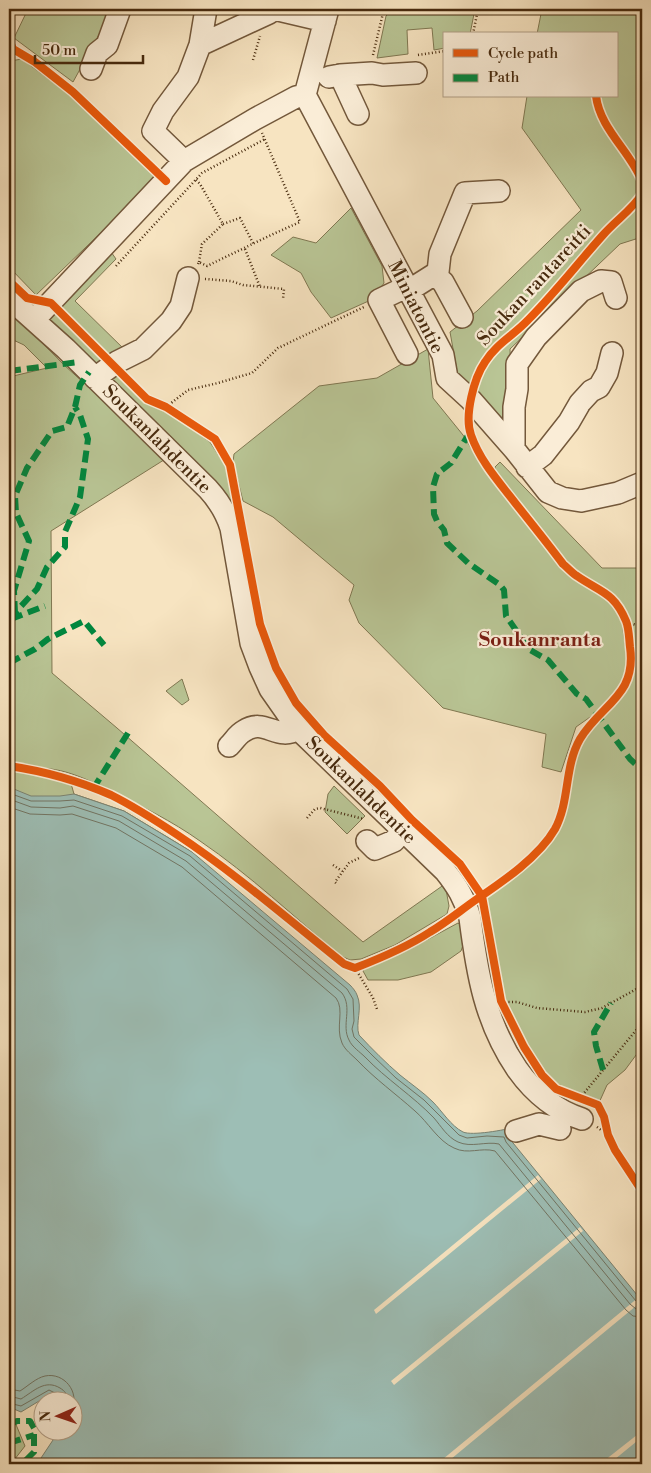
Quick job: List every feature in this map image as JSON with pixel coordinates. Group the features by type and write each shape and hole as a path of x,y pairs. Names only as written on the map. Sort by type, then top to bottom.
{"street":[{"path":"91,68 97,54 107,46 120,9"},
{"path":"186,169 153,131 188,77 200,44 206,9"},
{"path":"200,44 270,13 270,9"},
{"path":"274,9 326,15 304,91"},
{"path":"34,320 186,169 255,118 304,91 340,75 372,72 383,76 416,73"},
{"path":"340,75 358,114"},
{"name":"Miniatontie","path":"304,91 443,355 447,378 471,400 514,448 548,492 562,498 581,501 618,493 642,483"},
{"path":"407,354 379,300 407,289 438,272 440,254 465,193 499,191"},
{"path":"95,378 117,362 143,349 171,321 181,306 194,270"},
{"path":"434,275 443,282 462,317"},
{"path":"514,448 517,364 536,337 581,290 601,281 611,282 616,298"},
{"name":"Soukanlahdentie","path":"9,298 95,378 219,502 227,515 252,643 270,689 298,730 445,871 462,895 470,918 484,998 491,1021 508,1055 529,1085 543,1099 569,1115 580,1103"},
{"path":"527,467 543,455 569,422 580,403 591,391 599,387 607,373 612,353"},
{"path":"230,746 243,731 251,728 261,726 290,735 298,730"},
{"path":"371,845 394,841 403,830"},
{"path":"516,1131 539,1124 560,1128"}],"path":[{"path":"371,62 384,9"},
{"path":"474,32 478,9"},
{"path":"194,270 208,266 300,222 255,118"},
{"path":"186,169 202,173 264,139"},
{"path":"186,169 200,184 224,224"},
{"path":"116,266 186,169"},
{"path":"194,270 202,244 224,224 240,218 254,245"},
{"path":"245,249 261,287"},
{"path":"194,270 243,285 284,289 283,299"},
{"path":"174,412 163,406 188,390 252,373 278,348 379,300"},
{"path":"625,619 642,627"},
{"path":"625,619 628,631"},
{"path":"307,818 315,809 320,808 363,818 377,830 371,845 349,863 334,882 336,883"},
{"path":"332,865 342,871"},
{"path":"344,964 359,966 377,1009"},
{"path":"500,1001 517,1002 537,1008 585,1012 602,1008 642,986"},
{"path":"499,993 505,1012"},
{"path":"580,1103 642,1024"},
{"path":"606,1126 612,1143"}],"green space":[{"path":"28,9 113,9 73,82 14,38"},
{"path":"475,9 470,32 443,32 443,48 434,50 432,28 407,30 408,54 377,58 386,16 392,10"},
{"path":"542,9 642,9 642,237 620,244 510,349 511,395 506,431 459,382 450,332 477,311 581,210 522,128 527,98 618,98 618,32 537,32"},
{"path":"22,59 66,92 157,179 36,295 9,267 9,63 10,61"},
{"path":"351,208 382,266 384,283 373,299 331,318 311,292 301,273 271,255 293,237 316,243"},
{"path":"109,249 116,259 75,301 126,351 113,360 55,304"},
{"path":"9,309 64,365 167,458 51,531 52,673 363,942 445,884 449,906 447,914 395,945 361,959 350,960 341,956 254,882 189,834 156,814 91,782 71,774 50,769 28,769 70,780 74,794 124,811 192,852 9,868 9,377 47,368 24,345 9,338"},
{"path":"51,310 105,362 94,368 48,319"},
{"path":"428,349 433,398 463,435 486,472 558,564 572,577 599,591 612,603 622,623 627,657 625,675 615,694 603,708 576,727 561,772 542,767 546,734 443,708 359,623 349,600 354,585 273,517 243,501 233,462 234,454 319,386 377,378"},
{"path":"113,369 145,402 165,410 210,442 225,465 234,500 235,514 102,377"},
{"path":"500,462 602,568 642,568 642,1047 625,1070 607,1085 598,1105 556,1089 542,1075 524,1047 501,1001 482,896 500,884 543,846 555,829 562,810 569,767 589,729 624,693 634,674 635,656 631,622 621,602 608,590 581,575 567,563 495,471 495,467"},
{"path":"182,679 189,700 182,705 166,691"},
{"path":"334,786 365,816 347,834 325,812 328,794"},
{"path":"458,923 461,925 464,942 461,951 431,972 398,980 368,980 363,971 365,968 408,950"},
{"path":"9,1408 25,1446 11,1464 9,1464"}],"water":[{"path":"9,787 31,796 74,794 124,811 192,852 351,986 359,1000 359,1035 379,1056 429,1098 455,1126 467,1133 497,1131 515,1127 509,1138 642,1301 642,1464 37,1464 53,1440 82,1440 82,1390 32,1390 32,1405 21,1412 9,1407"}],"pier":[{"path":"538,1175 541,1179 376,1314 374,1310"},
{"path":"580,1227 583,1231 394,1385 391,1381"},
{"path":"639,1297 642,1301 445,1464 437,1464"},
{"path":"642,1431 642,1437 609,1464 600,1464"}],"marked path":[{"path":"9,371 79,362"},
{"path":"15,613 14,591 29,541 16,513 15,496 27,468 52,431 67,427 75,407 80,385 89,372"},
{"path":"9,619 37,589 47,567 65,547 65,532 80,497 88,439 80,415 75,407"},
{"path":"470,432 451,463 437,474 433,487 434,514 444,530 447,543 468,563 500,585 504,590 506,616 530,650 548,660 577,694 586,699 630,759 642,770"},
{"path":"11,619 45,606"},
{"path":"9,663 35,649 48,639 84,621 104,645"},
{"path":"93,789 128,733"},
{"path":"603,1070 594,1032 611,1003"},
{"path":"9,1425 17,1421 30,1421 34,1428 34,1452 26,1460 18,1464"},
{"path":"9,1443 32,1436"}],"cycle path":[{"path":"9,39 13,49 35,62 73,92 166,181"},
{"path":"596,98 603,119 637,170 642,181"},
{"name":"Soukan rantareitti","path":"9,766 74,781 111,795 136,808 176,834 262,897 344,964 355,968 403,947 436,928 530,859 548,839 560,818 571,761 580,739 588,727 616,698 628,677 631,664 628,630 626,621 617,604 606,594 575,575 563,564 490,471 479,454 471,435 469,408 477,377 489,356 538,310 603,235 634,205 642,194"},
{"path":"9,281 27,298 51,303 147,399 166,407 215,439 230,465 260,624 276,668 296,703 324,735 380,786 412,820 460,864 482,896 501,1001 524,1047 542,1075 556,1089 598,1105 615,1150 642,1191"}],"district":[{"name":"Soukanranta","path":"540,640"}]}
